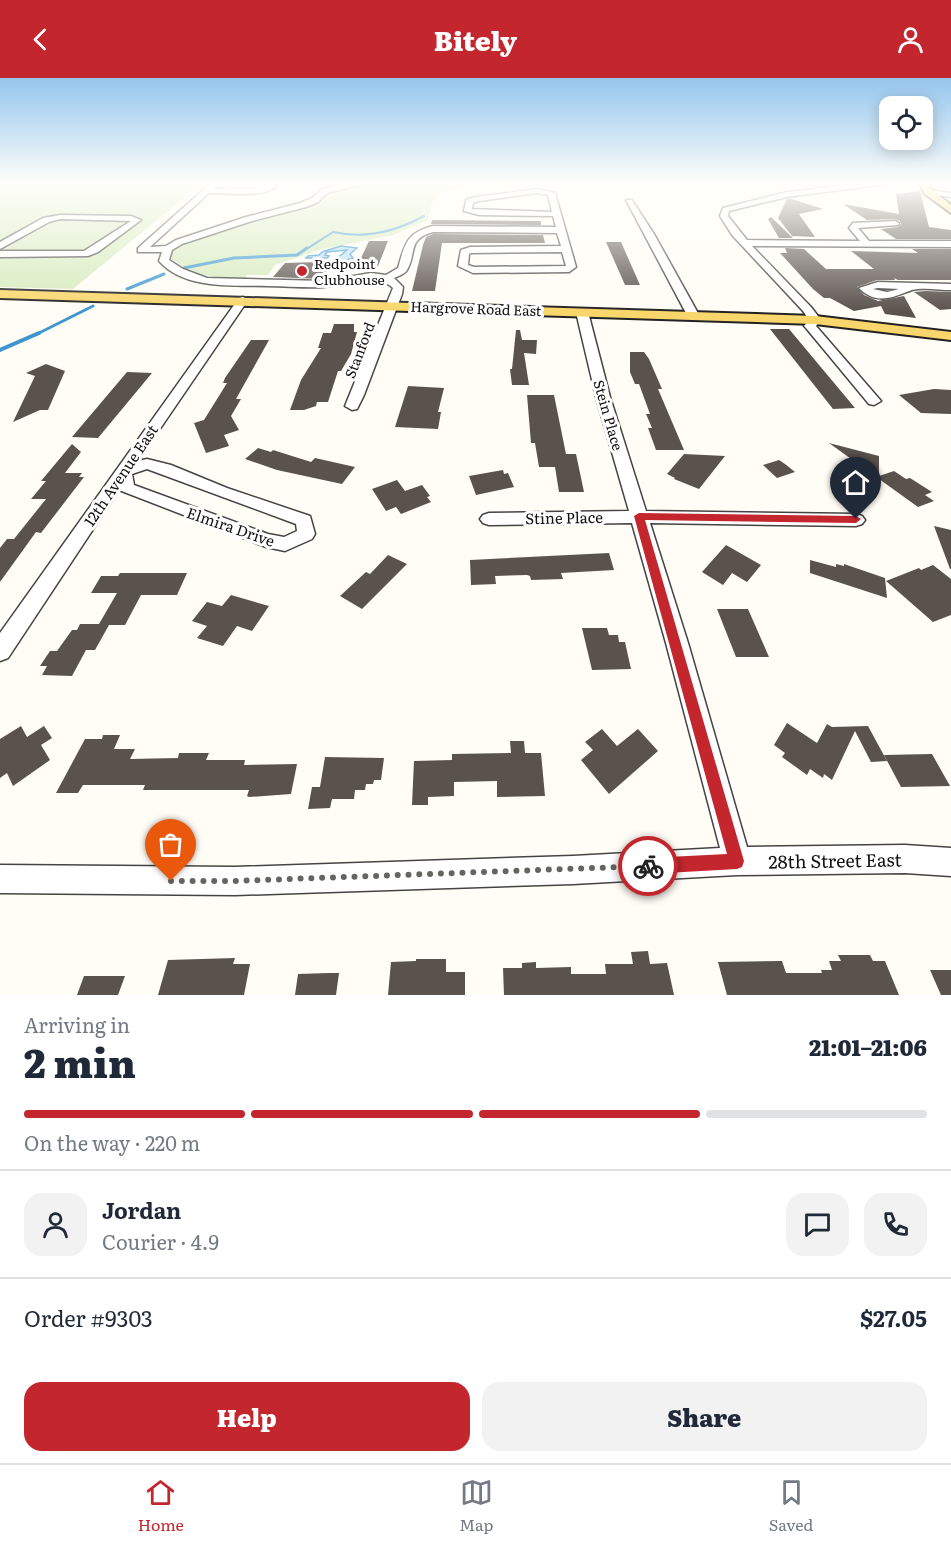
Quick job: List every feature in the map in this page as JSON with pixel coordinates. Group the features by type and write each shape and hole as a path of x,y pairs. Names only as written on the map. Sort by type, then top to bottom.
{"main road":[{"name":"Hargrove Road East","path":"0,294 814,320 951,336"}],"street":[{"path":"0,246 33,226"},
{"path":"0,254 85,254 95,250 129,226"},
{"path":"167,226 141,249 168,249 179,242 228,226"},
{"path":"559,226 560,230 566,249 571,267 562,271 473,270 463,266 464,252 470,250 566,249"},
{"path":"644,226 693,315"},
{"path":"732,226 804,305 814,320 810,326 874,401"},
{"path":"855,226 854,231 867,244"},
{"path":"388,278 402,270 413,236 420,232 433,229 560,230"},
{"path":"745,243 951,244"},
{"path":"168,249 164,261 172,269 207,281 325,284 371,276 388,278 398,287 398,294 392,305"},
{"path":"910,287 951,287"},
{"name":"12th Avenue East","path":"0,651 243,300"},
{"name":"Stanford","path":"352,406 370,369 392,305"},
{"name":"Stein Place","path":"582,312 603,396 737,861"},
{"name":"Elmira Drive","path":"147,465 165,469 221,492 304,520 306,534 285,544 266,540 126,488 123,471 147,465"},
{"name":"Stine Place","path":"489,519 639,516 856,519"},
{"name":"28th Street East","path":"0,879 235,881 573,870 737,861 905,859 951,862"}],"green space":[{"path":"0,226 150,226 73,289 0,287"},
{"path":"238,226 414,226 393,235 323,249 275,265 268,275 247,275 245,278 214,277 191,270 171,259 173,250 178,247"}],"water":[{"path":"341,246 357,248 350,254 353,258 344,261 335,260 347,250 327,252 325,255 329,256 327,258 306,258 319,255"}],"building":[{"path":"772,226 780,226 793,238 779,238"},
{"path":"784,226 807,226 815,237 792,236"},
{"path":"929,226 951,230 951,239 896,239 881,229"},
{"path":"433,234 543,235 545,243 442,243 435,291 412,291 423,245 426,237"},
{"path":"369,241 388,241 376,271 355,271"},
{"path":"606,242 621,242 640,285 625,285"},
{"path":"785,248 804,249 826,269 874,269 851,251 918,253 912,249 951,249 951,280 898,280 894,278 895,280 877,280 857,287 864,295 878,301 904,296 916,318 885,314 881,306 854,311 830,298 824,298 813,289 780,253 787,253"},
{"name":"Redpoint Clubhouse","path":"285,263 332,264 322,279 273,277"},
{"path":"914,292 951,292 951,309 940,310"},
{"path":"334,324 354,324 354,332 357,332 351,354 341,371 338,371 328,402 317,402 316,406 304,410 290,410 301,380 321,348 318,348 323,333 331,333"},
{"path":"770,329 789,329 855,408 833,409"},
{"path":"516,330 520,330 522,340 537,340 536,354 524,353 529,385 512,385 510,369 512,369"},
{"path":"251,340 269,340 236,399 241,399 231,416 239,430 224,435 229,446 206,453 194,423 204,420 227,383 223,383 225,378"},
{"path":"630,352 644,352 649,359 662,389 658,389 684,450 656,450 648,428 652,428 646,414 650,414 639,384 635,384 630,372"},
{"path":"46,364 65,371 48,410 40,410 13,422 35,376 26,373"},
{"path":"127,372 152,373 98,438 72,437"},
{"path":"408,386 444,388 438,412 441,412 438,429 395,427"},
{"path":"934,389 951,390 951,414 921,413 899,395"},
{"path":"527,395 554,395 566,454 576,454 584,492 559,492 555,467 539,467 535,443 531,443"},
{"path":"829,443 879,456 879,476 894,471 906,479 910,478 932,492 925,495 934,501 918,507"},
{"path":"72,444 81,452 65,473 82,473 79,477 84,477 41,533 36,532 0,582 0,548 7,539 14,539 46,499 31,499 46,481 41,481"},
{"path":"258,448 271,452 273,450 311,462 315,458 355,467 342,484 277,470 245,459"},
{"path":"684,454 725,456 699,489 667,474"},
{"path":"779,460 795,472 777,478 763,465"},
{"path":"503,470 504,474 508,473 514,487 476,495 469,476"},
{"path":"397,480 405,491 422,485 430,496 427,497 431,502 401,514 396,507 386,511 372,489"},
{"path":"934,526 951,530 951,569 950,569"},
{"path":"726,545 761,565 747,582 732,573 723,585 702,572"},
{"path":"609,553 614,570 561,573 563,579 531,580 527,575 495,576 496,584 471,585 470,560"},
{"path":"388,555 407,564 362,609 340,596 366,572 370,574"},
{"path":"810,560 836,567 836,564 844,566 844,564 885,578 887,598 810,573"},
{"path":"933,565 951,579 951,615 933,622 886,581"},
{"path":"120,573 187,573 177,595 141,595 125,625 109,625 95,650 86,650 72,676 42,675 47,666 40,666 50,651 57,651 72,630 77,630 80,624 99,624 117,593 91,593 101,576 118,576"},
{"path":"231,595 269,606 252,631 237,626 223,646 197,638 207,626 192,621 207,602 222,606"},
{"path":"717,609 748,609 769,657 736,657"},
{"path":"582,628 607,628 609,635 618,635 619,642 625,642 631,669 592,670"},
{"path":"787,723 817,743 827,724 832,727 868,726 887,761 871,762 855,731 832,780 824,774 823,778 810,769 807,775 782,757 785,753 774,745"},
{"path":"21,726 27,737 44,726 52,738 41,745 50,760 13,786 7,773 0,778 0,739"},
{"path":"602,729 617,746 638,729 658,751 609,794 581,760 593,750 585,742"},
{"path":"103,735 120,735 114,749 135,749 130,759 178,758 179,753 209,753 206,760 245,760 244,765 297,764 291,794 249,797 247,796 249,790 143,790 145,785 83,785 78,793 56,793 85,739 102,739"},
{"path":"510,741 524,741 525,753 541,753 545,796 497,797 497,781 454,782 454,796 428,797 428,805 412,805 414,761 452,760 452,754 511,753"},
{"path":"932,754 950,786 901,787 884,755"},
{"path":"325,757 384,758 381,780 374,780 373,784 366,784 365,790 355,790 354,799 332,799 330,808 308,809 312,787 320,787"},
{"path":"648,951 650,964 667,963 674,995 504,995 503,968 522,968 522,963 536,962 536,968 571,967 571,974 606,974 605,964 633,964 631,952"},
{"path":"838,955 870,955 873,961 885,961 899,995 727,995 718,962 782,961 786,973 822,973 821,970 832,970 829,961 841,961"},
{"path":"235,958 233,964 250,964 244,995 158,995 168,960"},
{"path":"416,959 446,959 446,972 465,972 465,995 388,995 391,962 416,961"},
{"path":"930,970 951,970 951,995 941,995"},
{"path":"339,973 336,995 295,995 298,974"},
{"path":"84,976 125,976 118,995 77,995"}],"waterway":[{"path":"305,250 333,232 357,235 380,233 402,226"},
{"path":"184,268 234,258 297,255 307,248"},
{"path":"127,289 164,274"},
{"path":"39,333 93,306"},
{"path":"0,350 39,333"},
{"path":"35,335 39,333"}],"way so far":[{"path":"171,881 235,881 648,866"}],"place":[{"name":"Redpoint Clubhouse","path":"302,271"}],"route":[{"path":"648,866 737,861 639,516 856,519"}]}
